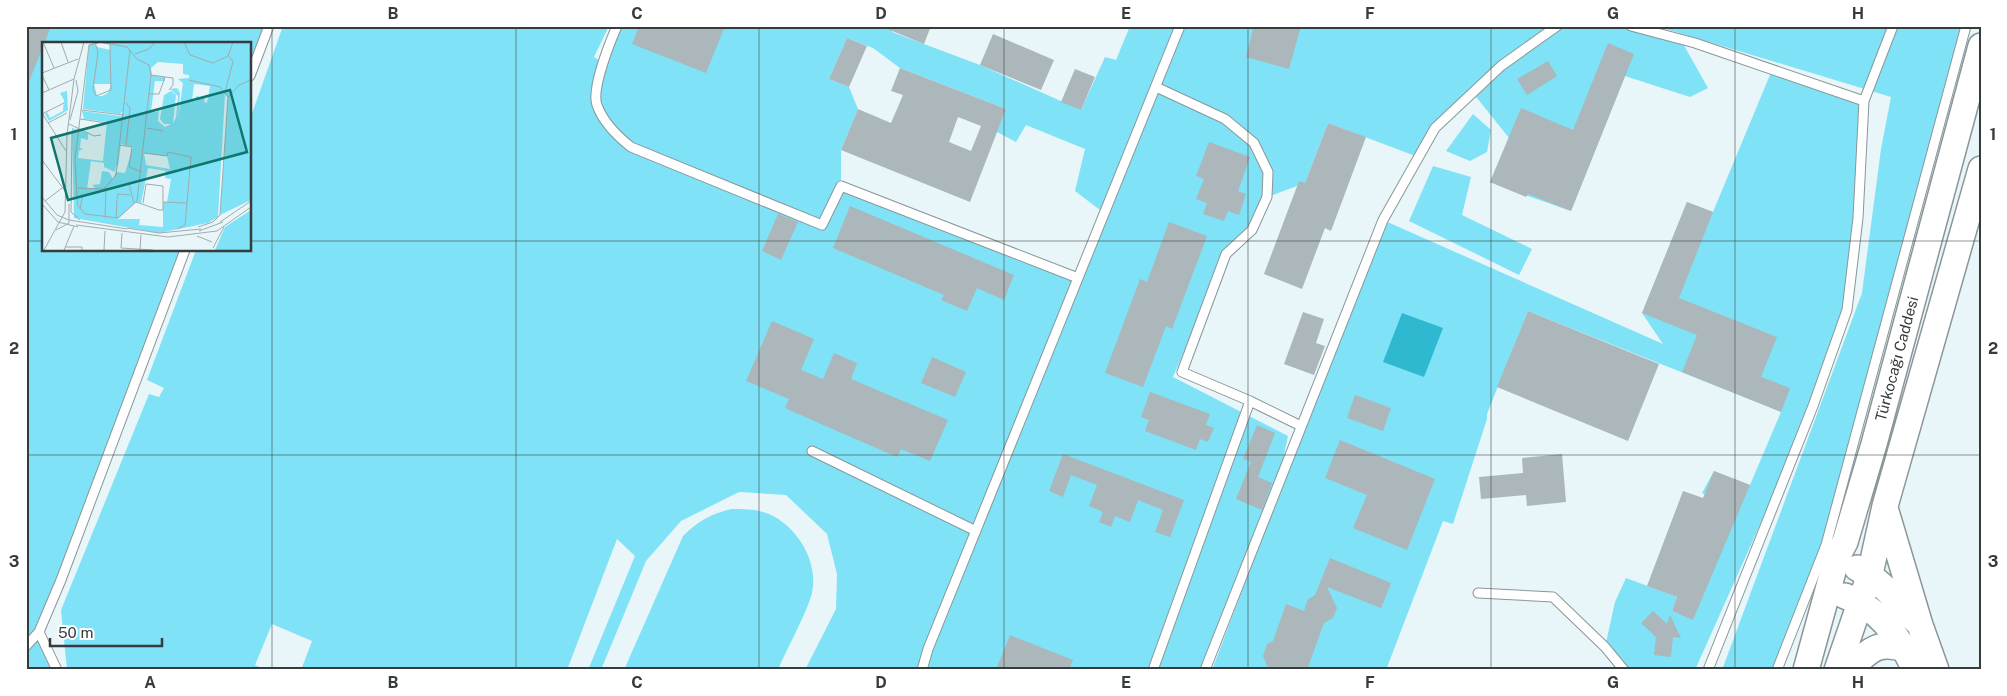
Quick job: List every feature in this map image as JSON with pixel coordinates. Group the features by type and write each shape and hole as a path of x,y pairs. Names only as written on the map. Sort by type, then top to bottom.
{"main road":[{"name":"Türkocağı Caddesi","path":"1806,670 1837,557 1845,542 1874,444 1981,46"},
{"name":"Türkocağı Caddesi","path":"1837,670 1870,574 1885,506 1981,169"},
{"path":"1885,506 1920,625 1936,670"},
{"path":"1837,557 1870,574 1920,625"},
{"path":"1828,590 1860,602 1880,617 1910,659"},
{"path":"1849,670 1865,655 1879,646 1890,644 1910,659"}],"lane":[{"path":"251,73 269,26"},
{"path":"617,26 602,62 596,104 614,134 631,147 822,225 841,186 1078,278"},
{"path":"922,670 976,531 1180,26"},
{"path":"1205,670 1383,220 1435,128 1502,66 1557,26"},
{"path":"1631,26 1695,43 1864,101"},
{"path":"1708,670 1813,406 1847,310 1858,218 1864,101 1893,26"},
{"path":"1777,670 1826,545 1966,26"},
{"path":"1156,87 1225,119 1254,143 1268,172 1267,197 1252,230 1226,254 1182,372 1250,401 1301,426"},
{"path":"26,646 39,632 184,251"},
{"path":"1153,670 1250,401"},
{"path":"812,451 976,531"},
{"path":"1478,593 1553,597 1605,648 1624,670"},
{"path":"39,632 57,670"}],"shaded area":[{"path":"26,26 269,26 251,73 251,42 42,42 42,251 185,251 39,632 57,670 26,670"},
{"path":"283,26 609,26 594,57 602,62 617,26 894,26 892,32 980,65 1081,110 1105,57 1116,60 1130,26 1631,26 1681,40 1708,88 1690,97 1625,76 1571,211 1490,182 1509,138 1473,93 1435,128 1418,157 1328,123 1305,183 1267,197 1252,230 1226,254 1173,377 1288,436 1279,478 1201,670 832,670 827,668 826,670 805,670 836,609 837,574 827,534 786,495 739,492 681,521 646,561 601,670 588,670 635,556 617,539 567,670 301,670 312,641 272,624 255,665 266,670 67,670 61,610 149,394 159,397 164,388 147,380 196,251 251,251 251,116","holes":["847,38 873,48 900,68 1006,109 997,132 1016,142 1026,125 1085,149 1075,191 1104,213 1078,278 841,186 841,150 858,109 849,87 829,79"]},
{"path":"1656,26 1966,26 1826,545 1777,670 1722,670 1862,293 1881,149 1891,97"},
{"path":"1772,70 1864,101 1847,310 1813,406 1695,670 1630,670 1605,647 1615,602 1626,578 1677,597 1672,611 1693,619 1737,513 1702,493 1714,471 1750,485 1781,412 1528,311 1487,414 1453,524 1443,521 1386,670 1212,670 1383,220 1663,344 1642,313 1687,202 1713,212"},
{"path":"1473,114 1491,130 1487,152 1470,161 1446,151"},
{"path":"1433,166 1471,177 1462,215 1532,249 1519,275 1409,221"},
{"path":"1402,313 1443,328 1424,377 1383,362"},
{"path":"731,509 760,511 779,520 797,536 809,558 812,569 812,593 778,670 624,670 683,536 705,519"}],"building":[{"path":"26,26 51,26 45,42 42,42 42,49 26,87"},
{"path":"639,26 725,26 706,73 632,44"},
{"path":"880,26 931,26 924,44"},
{"path":"1254,26 1301,26 1289,69 1246,57"},
{"path":"993,34 1054,60 1041,90 980,65"},
{"path":"847,38 867,46 849,87 829,79"},
{"path":"1608,43 1634,54 1571,211 1528,194 1526,197 1490,182 1521,108 1573,130"},
{"path":"1548,61 1557,76 1527,95 1517,79"},
{"path":"900,68 1006,109 970,202 841,150 858,109 891,123 903,95 891,91","holes":["958,117 981,126 971,151 949,142"]},
{"path":"1075,69 1095,77 1081,110 1061,102"},
{"path":"1328,123 1366,137 1331,231 1325,228 1302,289 1264,274 1299,181 1305,183"},
{"path":"1209,142 1250,157 1238,191 1246,194 1239,215 1228,211 1224,221 1203,214 1207,203 1196,199 1204,179 1196,176"},
{"path":"1687,202 1713,212 1679,298 1777,337 1761,377 1790,388 1781,412 1682,372 1697,335 1642,313"},
{"path":"850,206 1014,275 1004,300 977,288 967,311 941,300 944,295 833,248"},
{"path":"778,214 798,222 781,260 762,251"},
{"path":"1169,222 1207,236 1172,329 1166,326 1143,387 1105,373 1140,279 1147,282"},
{"path":"1528,311 1659,364 1628,441 1497,387"},
{"path":"1303,312 1324,319 1316,343 1325,346 1314,375 1284,364"},
{"path":"772,321 814,339 801,370 823,379 834,353 857,363 851,379 948,420 930,461 901,449 897,457 814,421 785,408 789,399 746,381"},
{"path":"932,357 966,372 955,397 921,383"},
{"path":"1150,392 1210,414 1206,425 1214,428 1208,442 1200,439 1196,450 1145,431 1149,420 1141,417"},
{"path":"1355,395 1391,408 1383,431 1347,418"},
{"path":"1257,425 1275,433 1258,477 1272,483 1262,510 1236,499 1251,462 1243,459"},
{"path":"1340,440 1435,479 1407,550 1353,528 1367,495 1325,478"},
{"path":"1063,454 1184,500 1170,537 1155,532 1163,510 1138,500 1130,522 1115,516 1111,527 1099,522 1103,512 1089,506 1097,485 1071,475 1063,497 1049,491"},
{"path":"1562,454 1566,502 1527,506 1526,495 1481,499 1479,477 1523,473 1522,458"},
{"path":"1714,471 1750,485 1693,620 1672,611 1677,597 1647,586 1683,491 1703,498"},
{"path":"1330,558 1391,583 1381,608 1327,587 1337,608 1333,618 1324,623 1307,670 1269,670 1263,656 1267,644 1273,641 1286,604 1304,611 1308,599 1315,595"},
{"path":"1653,611 1667,624 1670,615 1681,638 1673,637 1671,657 1654,655 1656,637 1641,623"},
{"path":"1010,635 1073,660 1069,670 996,670"}]}
